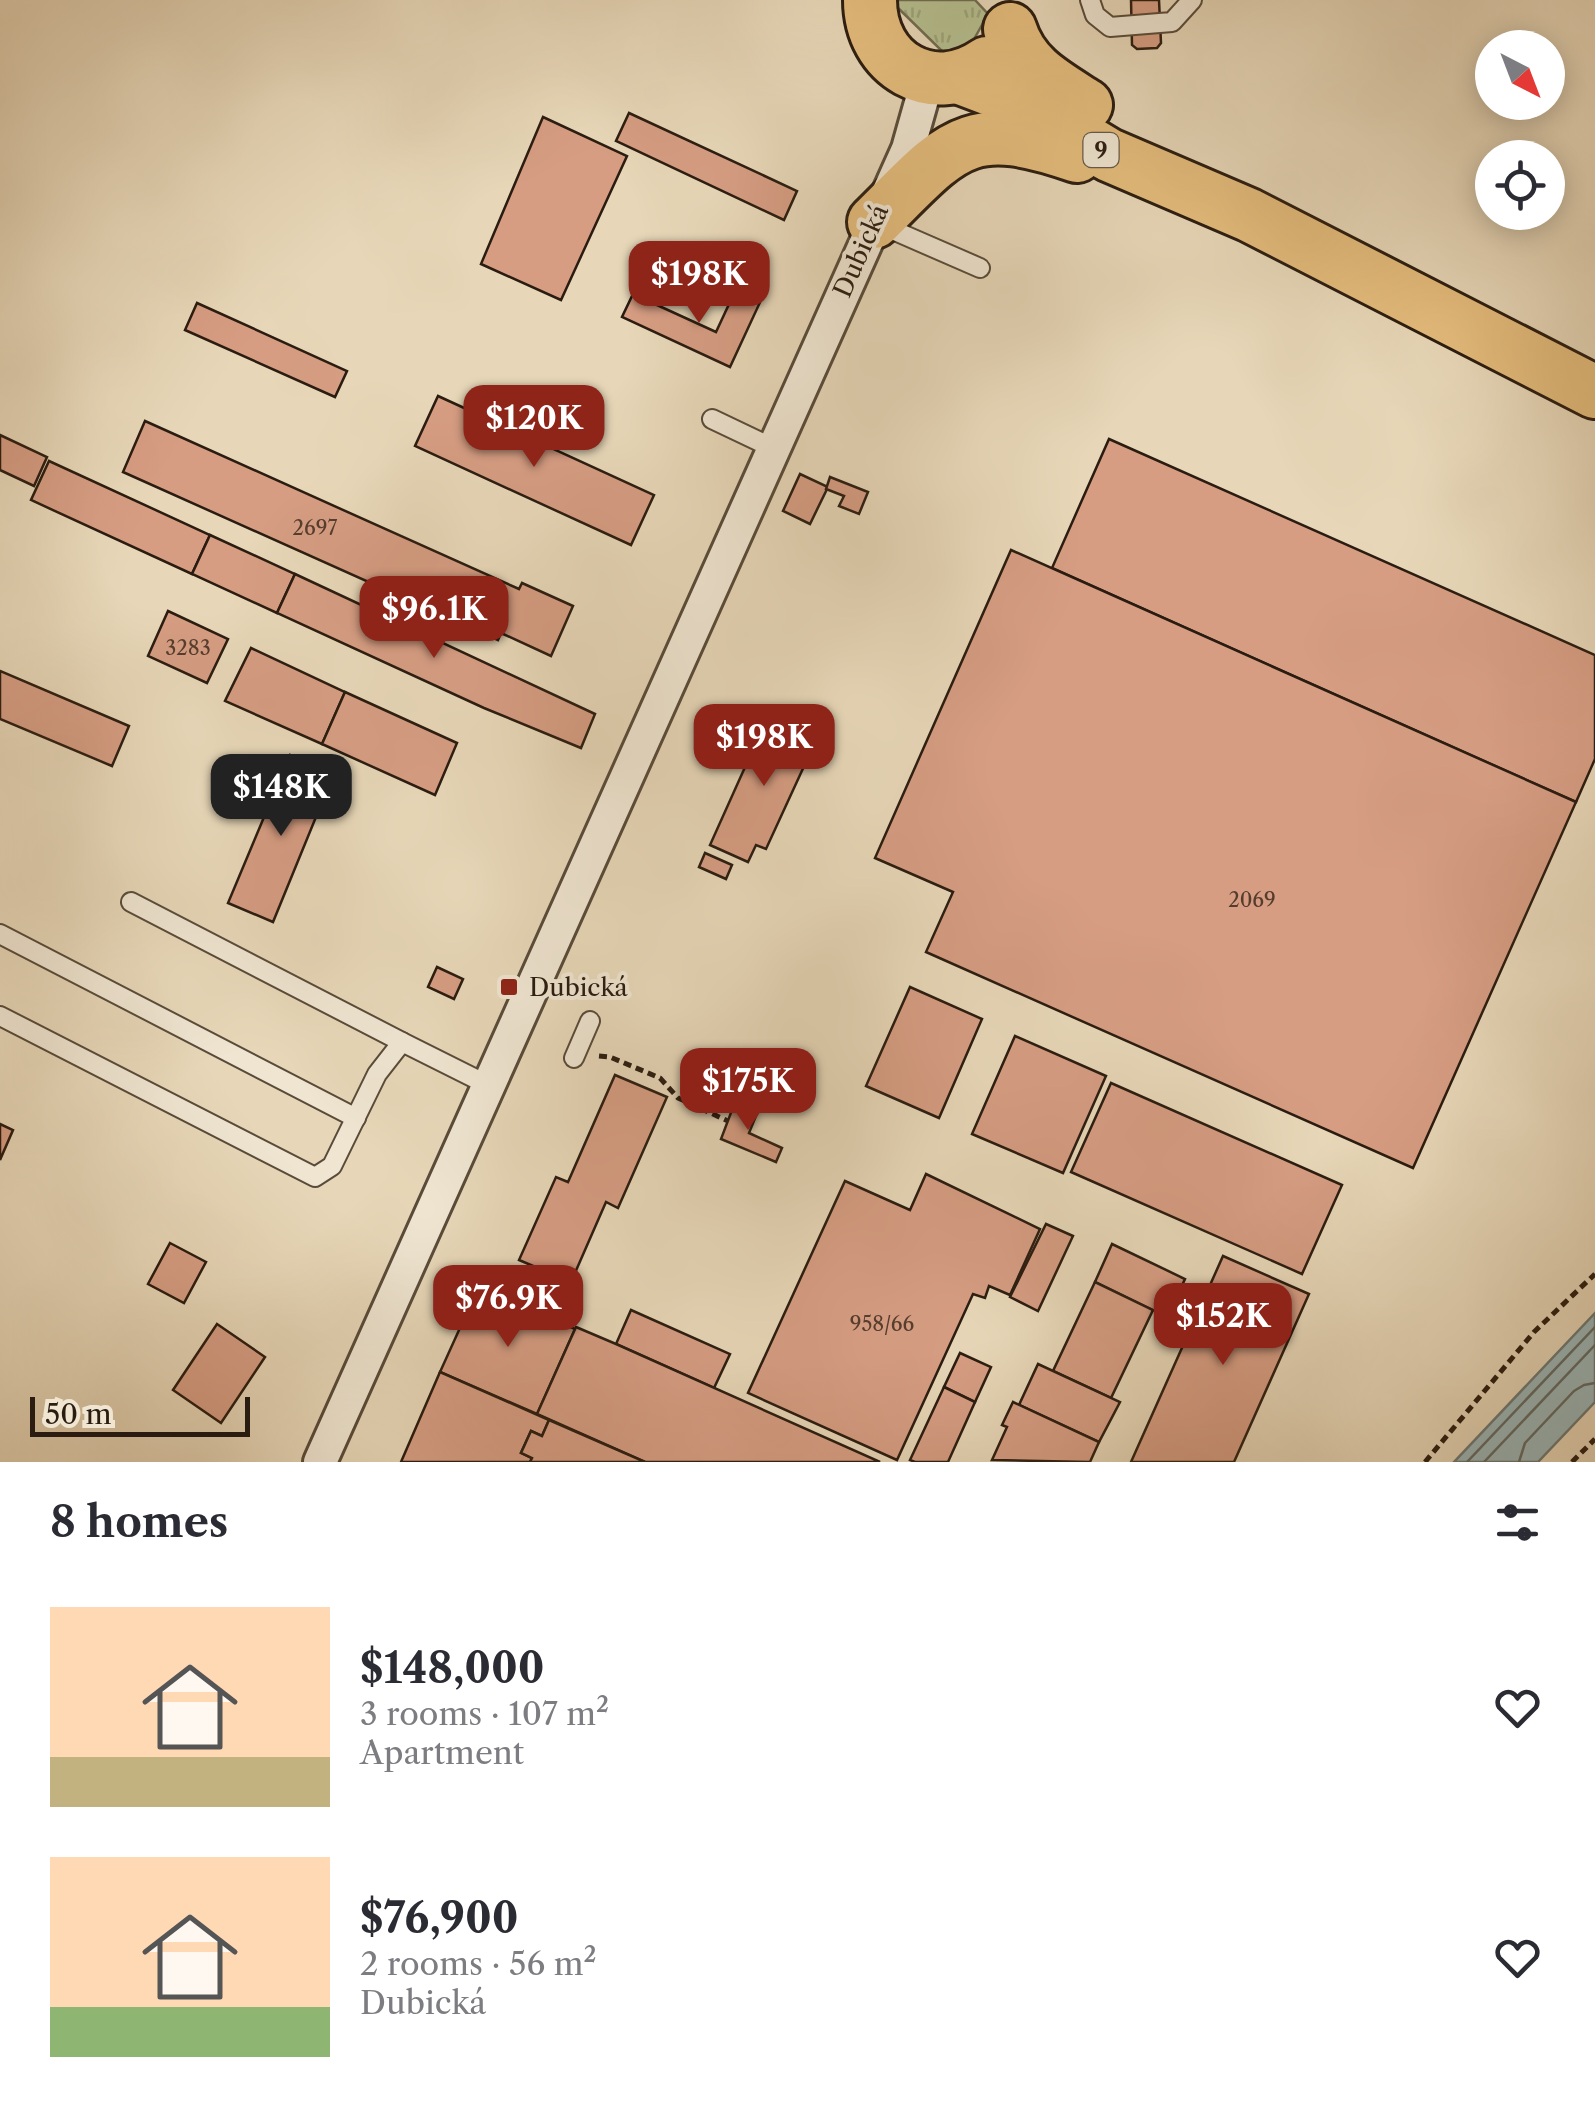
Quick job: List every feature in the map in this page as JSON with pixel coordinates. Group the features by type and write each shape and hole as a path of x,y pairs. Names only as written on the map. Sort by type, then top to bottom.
{"main road":[{"name":"9","path":"870,0 870,15 880,44 900,66 1016,98 1109,155 1249,216 1595,392"},
{"name":"9","path":"943,78 984,65 995,54 1011,14"},
{"name":"9","path":"1011,14 1022,58 1042,77 1249,216"},
{"path":"874,222 939,158 967,144 994,137 1028,140 1249,216"}],"street":[{"name":"Dubická","path":"320,1462 874,222 943,78"}],"lane":[{"path":"1090,0 1095,15 1110,26 1172,22 1192,0"},
{"path":"874,222 980,268"},
{"path":"712,419 773,448"},
{"path":"132,902 488,1085"},
{"path":"0,934 356,1118"},
{"path":"0,1016 315,1177 332,1166 377,1074 402,1042"},
{"path":"576,1055 590,1021"}],"path":[{"path":"576,1055 610,1056 660,1078 678,1098 728,1120"},
{"path":"1424,1462 1534,1332 1595,1274"},
{"path":"1572,1462 1595,1439"}],"green space":[{"path":"895,0 975,0 988,14 973,41 945,54 894,4"}],"water":[{"path":"1595,1313 1595,1402 1538,1462 1454,1462"}],"building":[{"path":"1131,0 1159,0 1161,43 1157,48 1137,49 1132,45"},
{"path":"629,113 797,191 784,220 616,141"},
{"path":"543,117 627,156 561,300 481,264"},
{"path":"737,287 762,298 730,367 622,317 633,294 716,332"},
{"path":"197,303 347,371 335,397 185,330"},
{"path":"438,396 654,495 631,545 415,446"},
{"path":"145,421 519,589 522,583 573,606 551,656 501,633 498,640 123,472"},
{"path":"0,435 47,457 34,486 0,470"},
{"path":"1109,439 1595,655 1595,759 1576,802 1052,568"},
{"path":"49,461 210,535 192,574 31,500"},
{"path":"800,474 828,487 810,524 783,511"},
{"path":"830,477 868,492 859,514 839,506 844,496 826,489"},
{"path":"210,535 295,574 277,613 192,574"},
{"path":"1011,550 1576,802 1413,1168 926,952 953,892 875,858"},
{"path":"295,574 595,714 581,748 277,613"},
{"path":"168,611 228,639 207,683 148,656"},
{"path":"251,648 345,692 322,744 225,701"},
{"path":"0,671 129,726 112,766 0,719"},
{"path":"345,692 457,743 435,795 322,744"},
{"path":"768,716 817,738 766,849 756,845 748,862 710,845"},
{"path":"290,755 334,773 273,922 228,903"},
{"path":"705,853 732,865 726,879 699,867"},
{"path":"437,967 463,979 454,999 428,987"},
{"path":"910,987 982,1019 939,1118 866,1086"},
{"path":"1015,1036 1106,1076 1063,1173 972,1134"},
{"path":"615,1075 667,1097 618,1208 606,1202 571,1282 519,1260 556,1177 568,1182"},
{"path":"1111,1083 1342,1185 1302,1274 1071,1172"},
{"path":"735,1102 758,1111 749,1133 782,1148 776,1162 721,1139"},
{"path":"0,1124 13,1130 0,1160"},
{"path":"926,1174 1040,1229 1010,1295 989,1286 985,1298 973,1294 897,1460 748,1393 845,1181 910,1210"},
{"path":"1046,1224 1073,1236 1038,1311 1010,1297"},
{"path":"170,1243 206,1262 184,1303 148,1284"},
{"path":"1112,1244 1185,1279 1167,1317 1095,1282"},
{"path":"1223,1256 1309,1294 1234,1462 1131,1462"},
{"path":"1095,1282 1153,1310 1111,1398 1053,1371"},
{"path":"479,1286 575,1329 537,1414 440,1372"},
{"path":"631,1310 730,1354 714,1388 616,1344"},
{"path":"217,1324 265,1357 221,1423 173,1390"},
{"path":"576,1327 880,1462 645,1462 537,1414"},
{"path":"960,1353 991,1367 975,1402 944,1387"},
{"path":"1038,1364 1120,1402 1099,1442 1019,1405"},
{"path":"440,1372 549,1420 542,1436 531,1431 521,1453 532,1458 530,1462 401,1462"},
{"path":"944,1387 975,1402 948,1462 910,1460"},
{"path":"1013,1402 1099,1442 1090,1462 992,1460"},
{"path":"549,1420 645,1462 530,1462 532,1458 521,1453 531,1431 542,1436"}],"place":[{"name":"Dubická","path":"509,987"}]}
